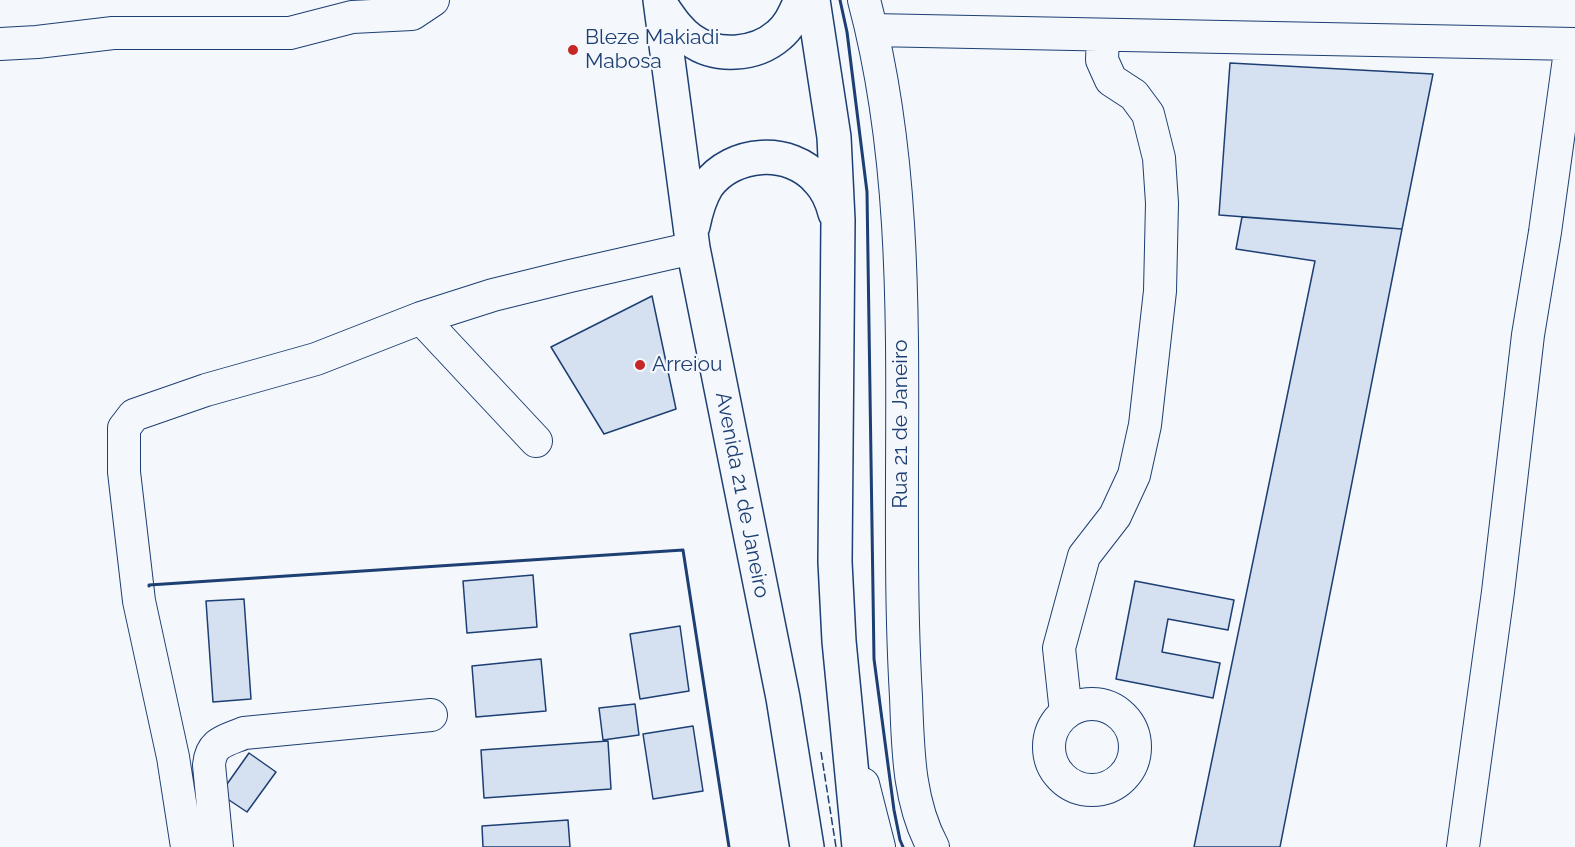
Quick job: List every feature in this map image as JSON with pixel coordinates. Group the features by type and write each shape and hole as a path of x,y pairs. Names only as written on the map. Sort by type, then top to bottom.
{"main road":[{"path":"660,2 675,26 692,41 713,50 736,52 758,48 778,36 794,18 801,0"},
{"path":"813,0 834,137 838,220 835,562 845,706 859,847"},
{"name":"Avenida 21 de Janeiro","path":"660,2 693,239 783,698 805,839"},
{"path":"693,239 696,207 708,185 726,168 749,159 774,157 797,164 818,179 831,199 838,220"}],"street":[{"path":"0,44 113,33 290,33 352,17 412,14 433,0"},
{"name":"Rua 21 de Janeiro","path":"864,0 872,30 887,113 900,224 902,620 913,796 923,829 933,847"},
{"path":"872,30 1573,44 1528,334 1498,592 1463,847"},
{"path":"1066,714 1059,648 1084,556 1115,516 1134,475 1145,425 1160,291 1162,203 1159,158 1148,114 1134,95 1111,80 1102,60 1103,34"},
{"path":"187,847 173,757 139,601 124,472 124,428 134,415 206,390 316,358 421,318 693,239"},
{"path":"421,318 536,441"},
{"path":"845,706 879,847"},
{"path":"217,847 209,765 210,754 219,743 244,733 432,715"}],"building":[{"path":"1230,63 1433,74 1402,229 1219,215"},
{"path":"1242,217 1402,229 1280,847 1194,847 1315,261 1236,249"},
{"path":"652,296 676,409 604,434 551,347"},
{"path":"533,575 537,627 467,633 463,581"},
{"path":"1135,581 1234,600 1228,630 1168,619 1162,652 1220,663 1213,698 1116,679"},
{"path":"244,599 251,699 213,702 206,601"},
{"path":"680,626 689,691 640,699 630,634"},
{"path":"541,659 546,711 476,717 472,666"},
{"path":"635,704 639,735 603,740 599,708"},
{"path":"693,726 703,791 653,799 643,734"},
{"path":"608,741 611,789 484,798 481,750"},
{"path":"249,753 276,772 247,812 220,794"},
{"path":"568,820 570,847 483,847 482,826"}],"fence":[{"path":"821,752 836,847"}],"wall":[{"path":"840,0 847,32 867,192 874,659 894,810 903,847"},
{"path":"149,586 683,550 729,847"}],"place":[{"name":"Bleze Makiadi Mabosa","path":"573,50"},
{"name":"Arreiou","path":"640,365"}]}
